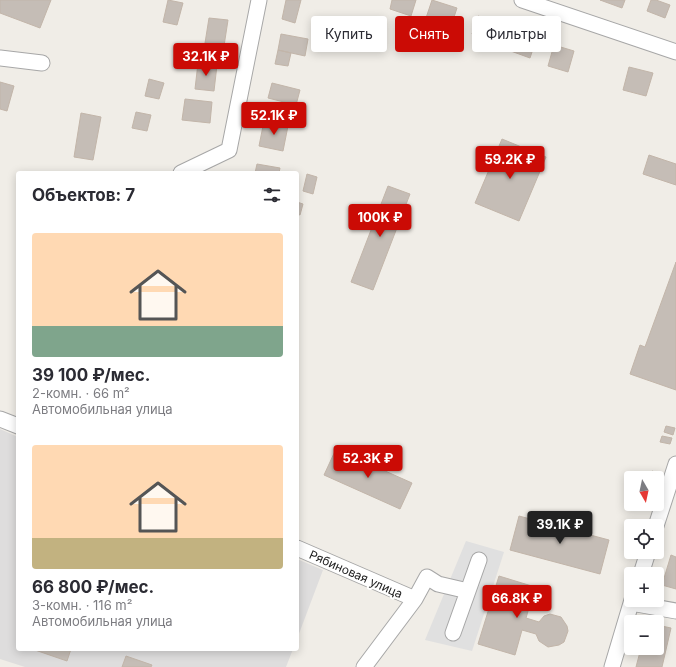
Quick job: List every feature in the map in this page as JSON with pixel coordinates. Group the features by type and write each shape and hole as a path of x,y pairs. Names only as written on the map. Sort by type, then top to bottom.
{"street":[{"path":"185,171 230,150 259,0"},
{"path":"522,0 676,52"},
{"path":"0,58 42,63"},
{"path":"0,419 16,425"},
{"path":"658,519 676,464"},
{"name":"Рябиновая улица","path":"299,549 415,599"},
{"path":"453,633 479,560"},
{"path":"364,667 415,599 428,577 438,584 468,591"},
{"path":"612,667 630,607"},
{"path":"661,607 676,610"}],"shaded area":[{"path":"0,429 16,436 16,651 292,651 286,667 25,667 0,659"},
{"path":"466,541 504,552 472,651 425,640"},
{"path":"299,560 323,570 299,634"}],"building":[{"path":"0,0 51,0 40,28 0,13"},
{"path":"168,0 183,3 177,25 163,22"},
{"path":"286,0 301,0 295,23 282,19"},
{"path":"392,0 416,0 411,16 390,9"},
{"path":"432,0 457,8 454,16 427,16"},
{"path":"600,0 625,0 622,8"},
{"path":"651,0 656,0 670,5 665,18 647,11"},
{"path":"209,18 228,20 224,46 205,43"},
{"path":"281,34 308,39 305,56 278,50"},
{"path":"561,47 574,51 568,72 548,66 552,52 561,52"},
{"path":"278,50 291,53 288,66 275,64"},
{"path":"514,52 532,52 530,58"},
{"path":"198,63 217,65 214,91 195,89"},
{"path":"629,67 653,73 646,96 623,90"},
{"path":"149,79 164,83 159,99 145,96"},
{"path":"0,82 14,86 7,111 0,109"},
{"path":"272,83 300,90 296,105 268,98"},
{"path":"185,99 212,102 210,123 182,120"},
{"path":"136,112 151,115 147,131 132,128"},
{"path":"81,113 101,117 93,160 74,157"},
{"path":"264,121 288,126 283,151 259,146"},
{"path":"502,139 546,157 519,221 475,203"},
{"path":"649,155 676,164 676,185 643,174"},
{"path":"257,164 280,168 279,171 255,171"},
{"path":"307,174 317,177 313,194 303,191"},
{"path":"388,186 410,194 373,290 351,282"},
{"path":"299,203 303,204 299,215"},
{"path":"676,262 676,390 630,374 640,345 645,347"},
{"path":"666,426 675,428 673,435 664,432"},
{"path":"662,436 672,438 670,444 660,442"},
{"path":"336,449 412,483 400,509 324,475"},
{"path":"519,516 609,540 600,574 510,550"},
{"path":"671,555 676,557 676,589 664,586 664,578"},
{"path":"499,576 535,587 526,618 539,622 544,616 550,614 561,617 567,626 568,631 564,642 559,645 548,647 539,641 536,634 522,630 515,655 478,644"},
{"path":"664,626 671,628 662,667 636,667 639,655 664,655"},
{"path":"38,651 70,651 67,661"},
{"path":"126,656 152,665 151,667 122,667"}]}
